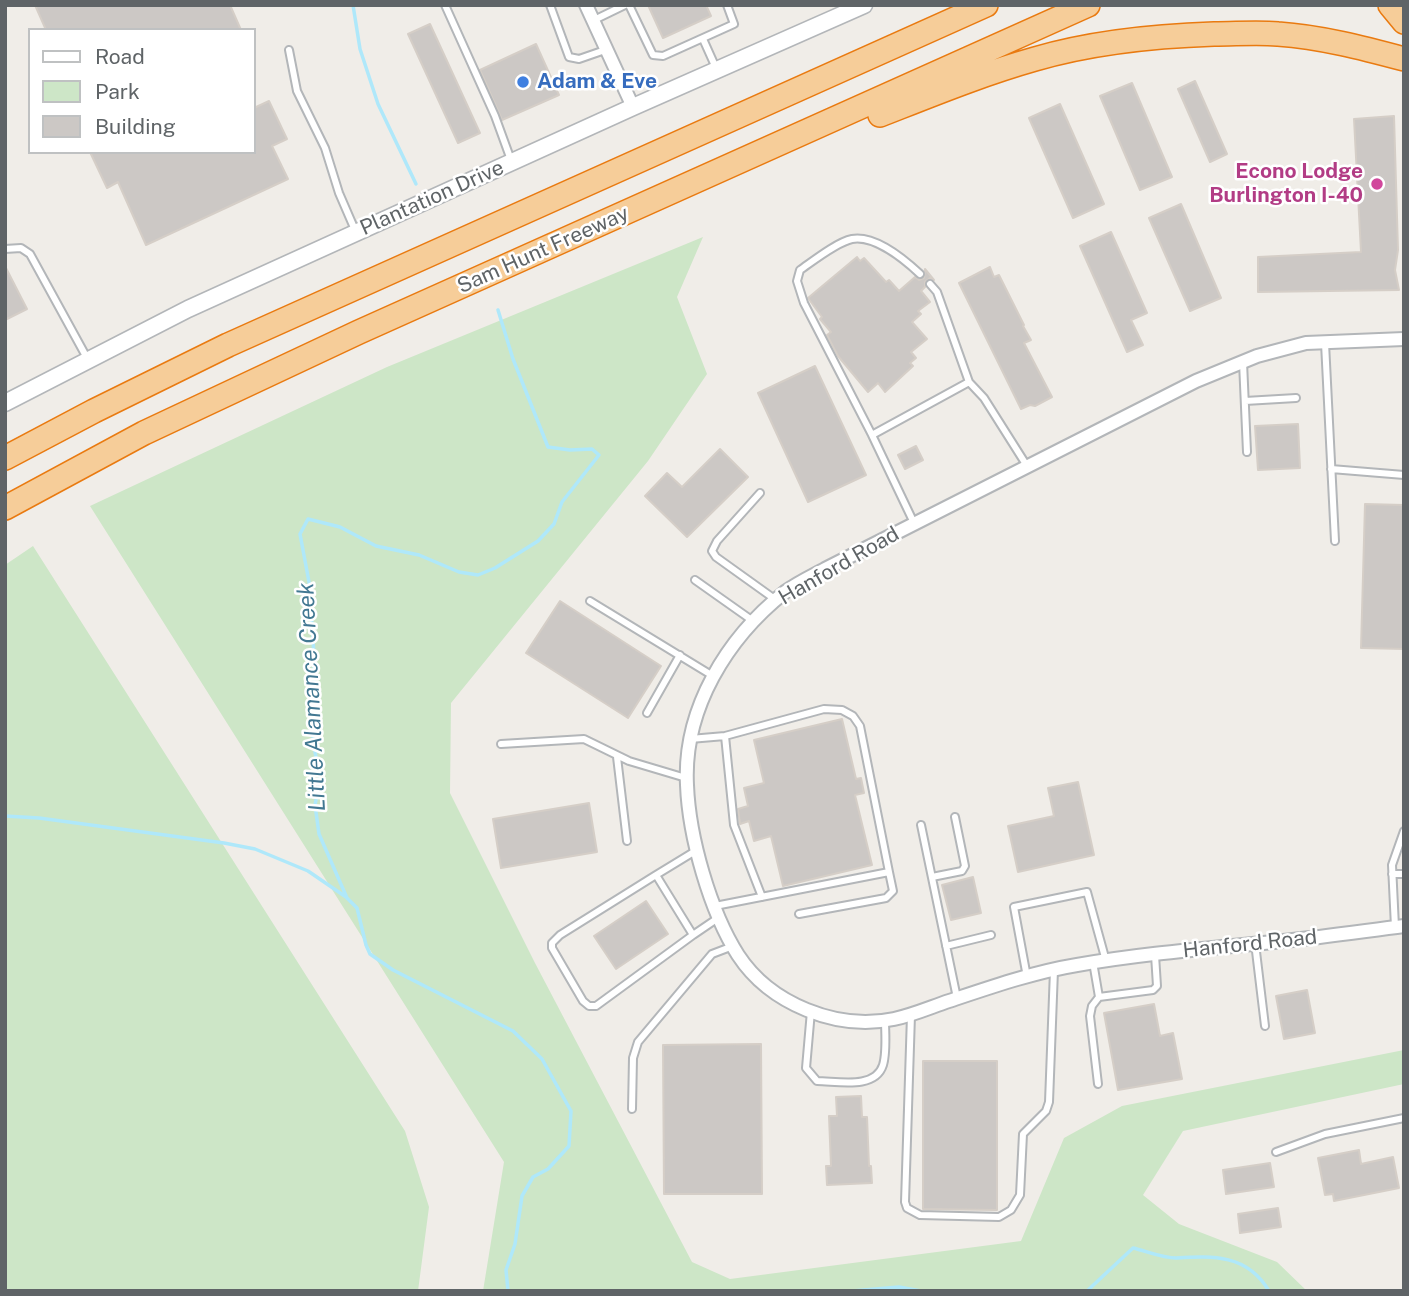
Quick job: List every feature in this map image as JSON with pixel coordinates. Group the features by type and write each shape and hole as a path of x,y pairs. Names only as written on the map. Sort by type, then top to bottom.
{"highway":[{"path":"550,200 953,5"},
{"name":"Sam Hunt Freeway","path":"5,458 171,372 986,5"},
{"name":"Sam Hunt Freeway","path":"5,508 144,433 289,365 1088,5"},
{"path":"1390,5 1404,22"},
{"path":"667,195 993,72 1037,58 1104,43 1192,35 1278,34 1352,46 1404,59"}],"street":[{"path":"586,5 632,107"},
{"name":"Plantation Drive","path":"5,403 181,313 632,107 864,5"},
{"name":"Hanford Road","path":"1399,927 1099,962 1027,977 885,1020 857,1022 830,1019 794,1004 762,983 733,946 717,911 690,826 686,766 690,739 702,700 723,657 753,621 787,590 1196,381 1243,362 1307,343 1404,339"}],"lane":[{"path":"445,5 495,116 512,162"},
{"path":"550,5 569,57 579,59 605,50"},
{"path":"592,21 627,5 653,55 663,57 734,24 727,5"},
{"path":"703,39 717,70"},
{"path":"289,50 297,91 325,148 356,232"},
{"path":"914,523 804,303 797,281 800,270 853,239 869,241 898,254 920,274"},
{"path":"5,248 21,247 30,254 88,360"},
{"path":"930,284 937,292 969,383 984,398 1027,466"},
{"path":"1325,342 1335,541"},
{"path":"1243,362 1247,452"},
{"path":"872,435 969,383"},
{"path":"1245,401 1296,398"},
{"path":"1331,469 1404,475"},
{"path":"760,493 717,541 712,551 716,557 776,600"},
{"path":"695,580 753,621"},
{"path":"590,601 713,676"},
{"path":"647,713 680,655"},
{"path":"690,739 725,736 824,709 842,710 853,716 860,726 893,891 887,898 799,914"},
{"path":"725,736 734,825 762,897"},
{"path":"500,744 584,739 617,757 686,778"},
{"path":"617,757 626,841"},
{"path":"932,877 962,871 965,866 955,817"},
{"path":"920,825 957,999"},
{"path":"1399,927 1392,865 1403,829"},
{"path":"697,850 560,935 552,943 552,948 583,1001 589,1006 596,1006 693,935 717,911 762,897 889,872"},
{"path":"1392,874 1404,874"},
{"path":"656,876 693,935"},
{"path":"1027,977 1014,907 1087,891 1099,962 1099,998 1090,1016 1098,1084"},
{"path":"946,946 991,935"},
{"path":"1255,943 1265,1026"},
{"path":"632,1109 633,1058 638,1042 712,954 733,946"},
{"path":"1099,998 1153,990 1157,986 1155,955"},
{"path":"911,1014 905,1202 907,1208 920,1215 999,1217 1011,1210 1020,1195 1023,1134 1046,1111 1049,1102 1054,970"},
{"path":"811,1011 806,1068 817,1081 865,1082 875,1076 883,1065 885,1020"},
{"path":"1276,1152 1325,1134 1404,1118"}],"green space":[{"path":"703,237 677,297 707,374 648,461 451,703 450,793 535,963 692,1262 730,1279 1021,1241 1064,1138 1122,1106 1404,1050 1404,1084 1183,1131 1143,1195 1179,1224 1277,1262 1307,1291 483,1291 504,1162 90,506 387,367"},
{"path":"33,546 405,1131 429,1207 418,1291 5,1291 5,565"}],"building":[{"path":"35,5 230,5 240,28 45,28"},
{"path":"648,5 706,5 711,16 663,38"},
{"path":"430,24 480,133 458,143 408,34"},
{"path":"536,44 559,95 502,120 480,70"},
{"path":"1195,81 1227,154 1210,162 1178,89"},
{"path":"1132,83 1172,177 1140,190 1100,96"},
{"path":"269,101 287,139 272,146 288,179 146,245 118,182 107,188 91,154 256,154 256,107"},
{"path":"1060,104 1104,204 1073,218 1029,118"},
{"name":"Econo Lodge Burlington I-40","path":"1394,116 1398,250 1395,270 1399,290 1258,292 1258,257 1361,252 1354,119"},
{"path":"1181,204 1221,298 1190,311 1149,218"},
{"path":"1111,232 1147,313 1131,320 1143,345 1127,352 1080,246"},
{"path":"857,257 860,261 864,258 886,282 889,280 899,291 915,277 919,280 924,278 925,269 934,280 930,278 925,282 921,291 930,302 918,311 921,314 912,322 927,339 911,352 916,358 910,363 913,366 885,392 878,383 868,392 838,356 827,335 831,332 808,298"},
{"path":"5,266 27,309 5,320"},
{"path":"990,267 994,277 999,275 1024,325 1031,340 1024,343 1052,397 1035,406 1021,409 959,283"},
{"path":"815,366 866,475 808,502 758,393"},
{"path":"1298,424 1300,468 1258,470 1255,426"},
{"path":"916,446 923,460 905,469 898,455"},
{"path":"720,449 748,477 687,537 645,496 667,473 682,487"},
{"path":"1365,504 1404,505 1404,649 1361,648"},
{"path":"560,601 661,666 628,718 526,653"},
{"path":"842,719 856,779 861,778 864,793 855,795 872,865 783,886 771,836 754,841 749,821 740,824 738,809 748,806 744,788 764,783 754,740"},
{"path":"1078,782 1094,855 1018,872 1008,826 1054,816 1048,788"},
{"path":"589,803 597,852 501,868 493,819"},
{"path":"973,877 981,913 951,920 942,885"},
{"path":"646,901 668,934 616,969 594,936"},
{"path":"1307,990 1315,1033 1284,1039 1276,996"},
{"path":"1154,1004 1160,1036 1173,1033 1182,1079 1118,1090 1104,1013"},
{"path":"761,1044 762,1194 664,1194 663,1045"},
{"path":"923,1061 997,1061 997,1210 923,1209"},
{"path":"861,1096 862,1117 867,1117 872,1183 827,1185 826,1166 831,1166 829,1116 837,1116 836,1097"},
{"path":"1359,1150 1361,1164 1393,1157 1399,1188 1334,1201 1333,1194 1325,1195 1318,1158"},
{"path":"1270,1163 1274,1187 1226,1194 1223,1170"},
{"path":"1278,1208 1281,1227 1240,1233 1238,1214"}],"waterway":[{"name":"Little Alamance Creek","path":"353,5 360,49 378,104 416,184"},
{"name":"Little Alamance Creek","path":"498,310 513,359 548,447 592,449 599,455 562,502 554,524 538,541 495,568 478,575 459,572 419,555 376,546 340,527 308,519 300,534 309,582 314,655 313,741 320,779 315,805 319,834 347,898 357,908 370,954 393,970 513,1031 542,1059 571,1111 569,1146 548,1169 533,1177 522,1196 515,1244 506,1270 508,1291"},
{"path":"5,816 39,818 255,849 308,871 346,897"},
{"name":"Little Alamance Creek","path":"1087,1291 1133,1248 1171,1258 1203,1257 1228,1260 1250,1270 1269,1291"},
{"name":"Little Alamance Creek","path":"852,1291 899,1287 921,1291"}],"place":[{"name":"Adam & Eve","path":"523,82"},
{"name":"Econo Lodge Burlington I-40","path":"1377,184"}]}
